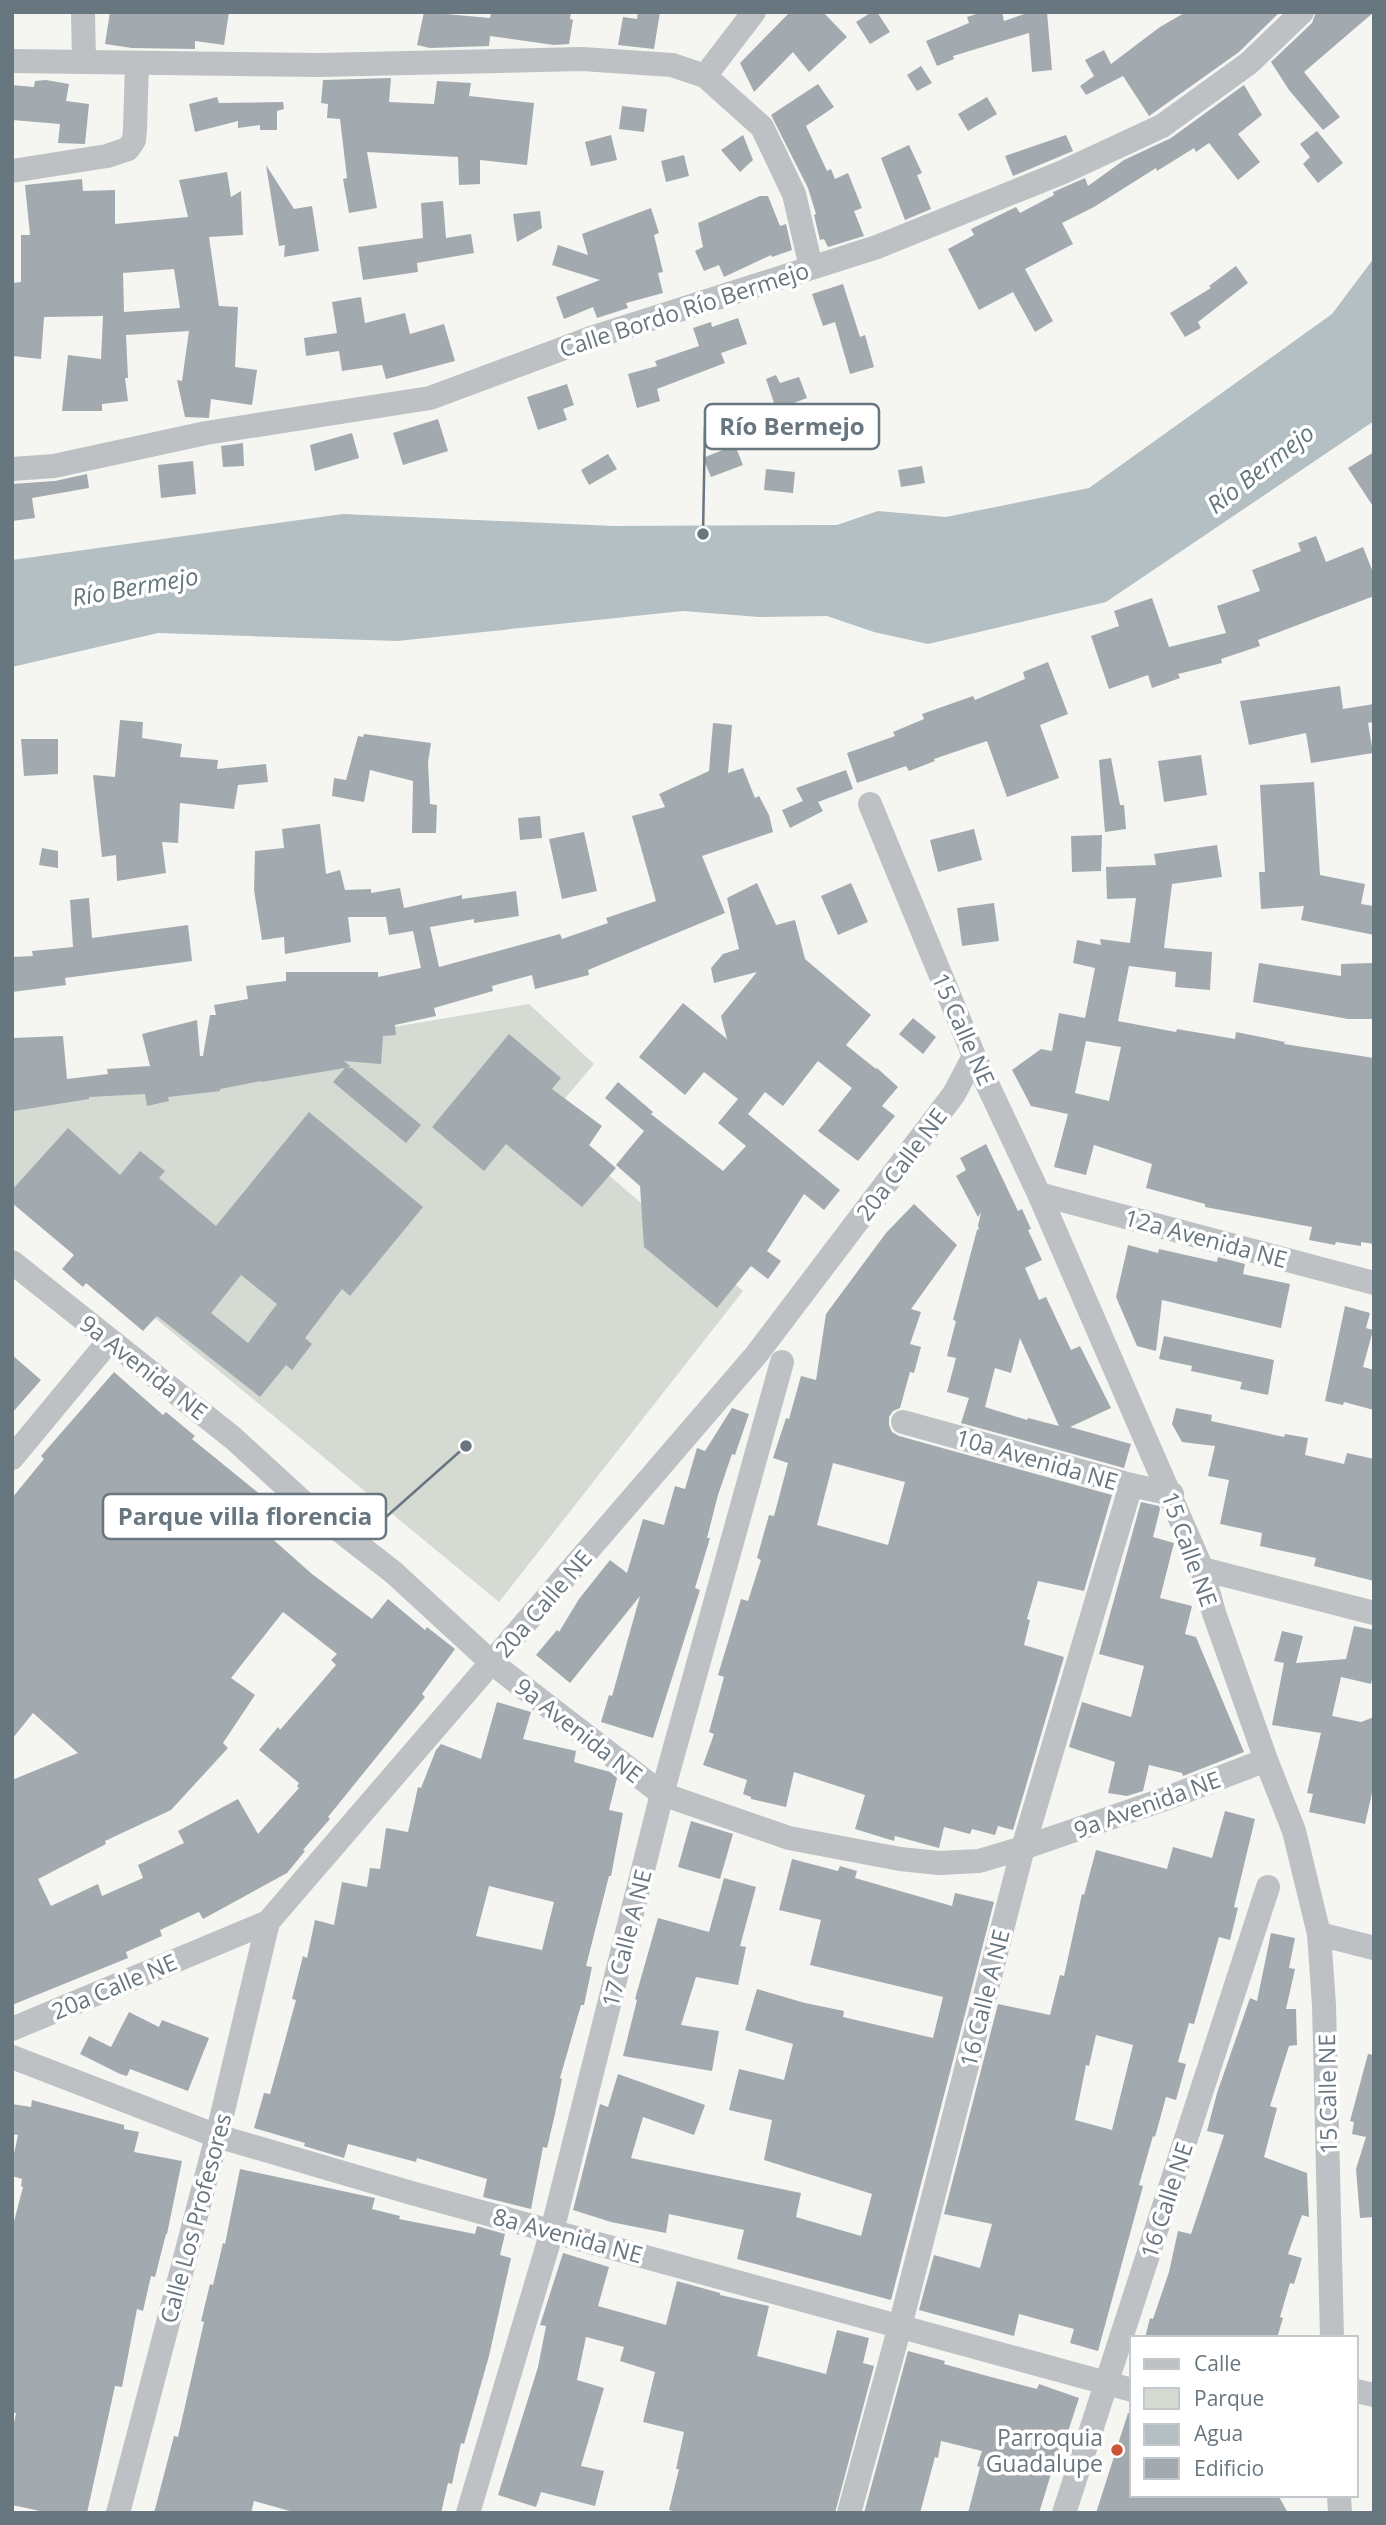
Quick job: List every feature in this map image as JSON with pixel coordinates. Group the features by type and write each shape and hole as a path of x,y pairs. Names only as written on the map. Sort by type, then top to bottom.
{"street":[{"path":"83,12 84,62"},
{"path":"705,76 754,12"},
{"name":"Calle Bordo Río Bermejo","path":"12,469 54,466 206,433 429,398 591,338 877,247 1063,172 1162,126 1249,63 1302,12"},
{"path":"12,61 318,65 582,59 672,65 705,76 762,127 794,194 811,267"},
{"path":"12,171 107,156 128,149 134,140 137,62"},
{"name":"15 Calle NE","path":"870,804 974,1056 1039,1194 1172,1494 1202,1569 1213,1614 1294,1831 1319,1934 1324,2005 1332,2336"},
{"name":"20a Calle NE","path":"12,2029 268,1922 756,1355 954,1094 974,1056"},
{"name":"12a Avenida NE","path":"1039,1194 1374,1283"},
{"name":"9a Avenida NE","path":"12,1262 233,1438 303,1502 393,1572 492,1663 662,1794 789,1838 900,1859 939,1863 979,1861 1165,1799 1266,1760"},
{"path":"12,1458 109,1341"},
{"name":"17 Calle A NE","path":"468,2513 552,2231 662,1794 782,1362"},
{"name":"10a Avenida NE","path":"903,1422 1172,1494"},
{"name":"16 Calle A NE","path":"849,2513 1023,1848 1131,1485"},
{"path":"1202,1569 1374,1613"},
{"name":"16 Calle NE","path":"1064,2513 1268,1887"},
{"name":"Calle Los Profesores","path":"118,2513 217,2136 268,1922"},
{"path":"1319,1934 1374,1948"},
{"name":"8a Avenida NE","path":"12,2057 217,2136 1130,2389"}],"green space":[{"path":"529,1004 594,1064 546,1121 743,1291 499,1602 12,1200 12,1092"}],"water":[{"path":"1374,258 1374,421 1106,602 928,644 874,632 827,616 759,617 683,611 397,641 158,633 12,667 12,560 343,514 613,526 837,525 878,511 946,517 1089,488 1332,314"}],"building":[{"path":"110,12 229,12 224,45 195,41 195,49 132,48 105,44"},
{"path":"424,12 490,18 491,12 571,12 570,19 573,20 569,44 554,45 490,36 489,46 430,48 417,45"},
{"path":"638,12 660,12 654,49 618,45 623,17 637,19"},
{"path":"790,12 823,12 847,37 809,72 793,52 754,92 740,63"},
{"path":"872,12 877,12 890,32 870,44 856,22"},
{"path":"982,12 1002,12 1004,21 1030,12 1047,12 1052,70 1032,72 1029,33 953,56 954,59 937,66 926,41 969,23 967,17"},
{"path":"1186,12 1280,12 1239,52 1149,116 1123,76 1086,95 1080,86 1094,76 1085,60 1104,50 1111,64 1160,27"},
{"path":"1316,12 1374,12 1304,72 1340,117 1323,130 1289,90 1271,62 1312,23"},
{"path":"921,66 932,83 917,91 907,75"},
{"path":"391,78 389,102 434,104 437,81 471,83 469,96 534,103 527,165 480,160 480,184 459,185 458,157 367,152 377,208 349,213 343,179 347,178 340,119 327,118 328,104 321,103 323,80"},
{"path":"35,81 69,84 66,101 89,104 85,144 58,143 60,124 12,120 12,85 34,87"},
{"path":"818,84 834,107 806,126 827,171 831,169 835,179 848,173 862,208 854,211 864,236 828,247 824,239 820,240 808,188 771,115"},
{"path":"1244,85 1262,115 1238,134 1260,162 1238,180 1209,143 1196,152 1194,148 1157,171 1156,168 1094,207 1062,223 1073,244 1025,269 1053,321 1035,332 1013,292 979,310 948,249 974,235 971,229 1016,207 1020,213 1054,195 1053,192 1085,178 1088,186 1124,160 1171,138"},
{"path":"217,97 219,103 283,102 284,109 277,111 277,130 260,130 260,125 238,128 238,121 195,132 189,104"},
{"path":"987,97 997,114 968,131 958,114"},
{"path":"622,106 647,109 644,132 619,129"},
{"path":"1317,131 1343,163 1318,183 1303,164 1310,157 1300,144"},
{"path":"611,135 617,160 591,166 585,142"},
{"path":"743,135 753,160 740,172 721,150"},
{"path":"1066,135 1073,151 1013,176 1005,156"},
{"path":"909,145 922,173 917,175 931,209 905,220 881,158"},
{"path":"684,155 689,176 666,182 661,161"},
{"path":"266,165 294,209 312,206 319,251 284,257 285,245 279,246"},
{"path":"227,172 231,197 241,191 243,235 209,237 219,306 238,307 235,367 257,370 252,405 211,399 209,418 185,417 177,380 182,381 189,331 126,335 128,378 125,378 128,401 102,404 102,411 62,411 68,355 101,359 103,316 44,317 41,359 12,356 12,283 21,282 21,235 30,235 25,185 82,179 83,191 115,190 115,224 188,217 179,180","holes":["174,269 180,308 124,312 123,273"]},
{"path":"760,196 768,196 780,226 786,224 792,250 772,257 771,255 724,277 719,265 704,271 695,251 703,247 698,223"},
{"path":"443,201 446,238 471,234 474,253 417,263 418,272 363,280 358,247 423,238 421,203"},
{"path":"651,208 659,233 654,235 663,272 658,273 663,293 626,303 628,308 597,318 593,307 564,319 556,297 600,280 552,265 558,245 588,255 582,234"},
{"path":"540,211 542,228 517,242 513,214"},
{"path":"1236,266 1248,283 1198,322 1201,328 1185,337 1170,313 1211,288 1209,286"},
{"path":"843,284 860,337 865,335 874,367 850,374 835,322 823,326 812,294"},
{"path":"361,297 365,323 405,313 410,334 444,324 455,361 386,379 382,365 342,371 339,351 306,356 304,338 337,333 332,302"},
{"path":"738,318 747,344 721,353 725,363 657,389 660,401 637,408 628,374 657,366 655,361 699,346 693,328 711,322 712,327"},
{"path":"776,375 780,383 799,377 807,398 791,404 806,433 787,443 775,420 779,418 766,379"},
{"path":"567,384 574,405 563,409 567,420 538,430 527,397"},
{"path":"438,419 448,451 403,465 393,433"},
{"path":"352,433 359,458 315,471 310,445"},
{"path":"243,443 244,466 223,467 221,446"},
{"path":"735,445 743,465 711,477 703,458"},
{"path":"1374,452 1374,508 1348,468"},
{"path":"608,454 617,469 589,485 581,470"},
{"path":"193,461 196,494 161,498 158,465"},
{"path":"922,466 925,483 901,487 898,470"},
{"path":"766,469 795,472 793,493 764,490"},
{"path":"87,474 89,488 32,498 35,518 12,521 12,484 55,481"},
{"path":"1316,536 1326,562 1363,547 1374,575 1374,596 1258,640 1260,646 1221,659 1222,663 1178,674 1180,678 1152,688 1148,675 1109,689 1091,636 1119,626 1114,611 1152,598 1169,647 1226,633 1217,606 1260,591 1252,570 1301,551 1298,543"},
{"path":"1048,662 1068,714 1040,725 1059,778 1007,797 987,741 934,759 935,761 909,771 906,766 857,783 847,753 895,736 893,732 924,719 922,714 973,696 975,700 1025,679 1023,672"},
{"path":"1340,686 1343,709 1374,704 1374,722 1368,723 1373,753 1311,763 1306,733 1249,745 1240,701"},
{"path":"120,720 143,722 142,738 182,744 180,757 218,760 217,769 266,764 268,782 238,785 234,809 180,803 178,843 162,842 166,873 117,881 116,855 102,857 93,775 115,777"},
{"path":"713,723 732,725 728,773 743,768 755,798 759,796 769,815 773,832 702,856 725,913 588,970 589,975 535,989 532,975 492,986 493,991 434,1008 436,1016 395,1025 396,1035 383,1036 381,1064 344,1061 351,1067 261,1081 220,1091 168,1097 169,1101 147,1106 145,1094 89,1097 14,1111 12,1038 63,1036 67,1079 108,1074 107,1069 150,1066 142,1034 197,1020 200,1056 203,1056 210,1015 216,1015 214,1005 248,999 246,986 286,981 286,972 378,972 378,977 421,968 413,931 389,935 386,917 348,917 351,942 285,954 284,937 262,940 254,890 255,851 284,848 282,829 320,824 326,874 340,870 345,890 371,889 371,893 400,888 404,908 462,895 462,899 516,891 519,916 474,923 474,919 430,927 439,967 560,934 562,939 608,923 606,918 656,901 632,816 665,807 659,794 709,771"},
{"path":"364,734 431,743 428,762 430,804 437,805 436,833 412,833 413,781 370,770 364,802 332,796 334,778 346,780 358,736 363,737"},
{"path":"21,739 58,739 58,774 24,776"},
{"path":"1201,755 1207,795 1164,802 1158,761"},
{"path":"1111,758 1120,805 1124,805 1126,829 1105,832 1099,760"},
{"path":"846,770 853,789 818,802 823,811 790,828 782,810 803,801 796,788"},
{"path":"1314,782 1320,875 1365,884 1361,904 1374,906 1374,935 1301,920 1304,906 1261,909 1259,872 1265,872 1260,785"},
{"path":"540,816 542,838 520,840 518,818"},
{"path":"974,829 982,860 938,872 930,840"},
{"path":"584,832 597,891 562,899 549,839"},
{"path":"1102,835 1101,871 1072,872 1071,836"},
{"path":"1217,845 1222,877 1172,884 1164,948 1212,952 1210,990 1175,987 1176,972 1129,966 1118,1021 1235,1039 1236,1032 1285,1042 1284,1044 1374,1058 1374,1244 1361,1242 1361,1246 1336,1242 1335,1245 1309,1240 1312,1227 1205,1207 1205,1204 1146,1188 1152,1164 1094,1145 1086,1175 1054,1167 1068,1114 1031,1106 1012,1070 1041,1049 1052,1051 1059,1013 1085,1018 1095,968 1073,963 1077,940 1101,945 1100,939 1130,943 1136,898 1107,899 1106,867 1156,865 1154,854","holes":["1086,1041 1121,1047 1109,1101 1075,1093"]},
{"path":"42,848 58,851 58,868 39,865"},
{"path":"757,883 776,925 795,920 805,959 871,1015 846,1045 898,1087 882,1106 895,1116 858,1161 818,1131 852,1088 818,1061 783,1106 765,1092 748,1114 840,1190 824,1210 804,1194 767,1251 781,1261 768,1279 751,1266 717,1308 644,1247 640,1186 616,1165 644,1131 605,1098 618,1082 653,1112 651,1114 723,1171 746,1146 718,1123 738,1099 704,1072 685,1095 639,1057 683,1003 727,1039 721,1016 757,972 714,983 711,968 723,954 739,949 727,898"},
{"path":"851,883 868,922 838,935 821,896"},
{"path":"89,898 92,938 188,925 192,961 65,978 66,985 12,992 12,957 33,956 32,951 73,947 70,900"},
{"path":"994,903 999,941 962,946 957,908"},
{"path":"1259,963 1341,976 1341,964 1372,963 1373,1019 1348,1019 1253,1002"},
{"path":"913,1018 936,1037 923,1054 899,1034"},
{"path":"509,1034 561,1078 552,1089 602,1126 589,1145 616,1168 582,1207 506,1144 484,1171 432,1127"},
{"path":"345,1068 352,1068 421,1125 406,1143 333,1082"},
{"path":"309,1112 423,1207 350,1296 342,1289 305,1338 312,1344 292,1370 286,1365 260,1397 157,1316 143,1331 86,1283 83,1287 62,1269 74,1255 12,1203 12,1190 68,1128 120,1175 140,1151 165,1171 159,1178 216,1226","holes":["241,1275 277,1304 248,1343 211,1313"]},
{"path":"986,1144 1018,1211 1022,1209 1042,1260 1025,1268 1039,1300 1046,1297 1071,1350 1080,1346 1111,1408 1070,1427 1131,1444 1124,1468 961,1423 969,1398 947,1392 956,1358 947,1356 956,1321 953,1320 979,1229 981,1212 978,1217 956,1176 966,1170 960,1158","holes":["1020,1338 1059,1426 1028,1418 1027,1420 985,1407 995,1368 1011,1373"]},
{"path":"914,1204 957,1245 911,1309 921,1312 910,1344 921,1347 914,1373 910,1372 900,1408 893,1411 889,1417 892,1432 1112,1495 1084,1591 1038,1581 1027,1619 1030,1620 1024,1645 1064,1657 1013,1830 998,1826 995,1835 972,1829 970,1834 944,1827 939,1848 895,1836 894,1841 855,1829 865,1795 794,1772 786,1807 751,1799 743,1794 747,1780 703,1765 714,1734 709,1732 724,1677 718,1675 741,1599 748,1601 761,1560 757,1558 769,1515 774,1516 788,1463 773,1458 786,1418 789,1419 801,1376 816,1380 826,1314 886,1233","holes":["833,1463 905,1482 888,1545 817,1525"]},
{"path":"1128,1245 1158,1253 1159,1249 1217,1262 1218,1257 1245,1264 1243,1274 1290,1284 1281,1328 1162,1300 1156,1351 1137,1346 1116,1297"},
{"path":"1345,1306 1370,1313 1366,1328 1373,1330 1363,1367 1374,1370 1374,1410 1344,1402 1343,1405 1325,1401"},
{"path":"1164,1336 1274,1360 1268,1395 1240,1389 1242,1382 1191,1371 1192,1366 1159,1359"},
{"path":"12,1355 41,1380 12,1413"},
{"path":"114,1372 163,1415 166,1412 195,1436 192,1439 277,1508 260,1528 312,1574 372,1619 388,1599 425,1630 427,1627 455,1649 422,1694 425,1697 328,1817 330,1819 287,1873 203,1919 199,1912 160,1930 162,1936 126,1952 128,1958 12,2005 12,1780 78,1753 33,1713 12,1739 12,1498 44,1459 41,1456","holes":["283,1612 337,1654 331,1660 336,1665 280,1730 278,1727 259,1750 299,1783 299,1788 258,1834 238,1799 178,1831 184,1843 138,1865 143,1878 102,1896 98,1884 51,1906 38,1879 106,1844 105,1841 171,1810 228,1748 223,1743 255,1695 231,1678"]},
{"path":"732,1408 749,1414 718,1495 707,1538 710,1538 695,1588 700,1590 653,1738 601,1722 609,1695 612,1696 640,1596 570,1683 536,1655 557,1630 559,1632 579,1599 610,1560 627,1573 643,1519 664,1525 675,1486 685,1489 697,1448 705,1451"},
{"path":"1176,1408 1212,1415 1211,1421 1284,1437 1285,1434 1308,1438 1305,1455 1344,1464 1347,1453 1374,1459 1374,1581 1314,1566 1316,1558 1260,1546 1262,1533 1220,1524 1229,1480 1208,1476 1215,1446 1182,1442 1172,1424"},
{"path":"1141,1502 1159,1506 1153,1537 1174,1543 1160,1598 1192,1606 1185,1634 1196,1637 1244,1752 1183,1776 1182,1773 1149,1765 1143,1791 1127,1796 1108,1793 1115,1762 1069,1747 1082,1702 1131,1717 1144,1666 1099,1654"},
{"path":"1354,1626 1374,1630 1374,1670 1371,1684 1341,1677 1332,1716 1361,1722 1374,1717 1374,1784 1365,1824 1309,1812 1313,1794 1307,1793 1321,1733 1272,1725 1284,1663 1274,1661 1282,1631 1303,1636 1296,1663 1346,1659"},
{"path":"497,1702 531,1712 523,1739 576,1751 574,1762 610,1772 617,1778 609,1810 623,1813 611,1876 586,1966 592,1967 584,2005 581,2005 560,2078 562,2079 555,2114 547,2148 543,2147 531,2209 483,2197 487,2179 417,2158 416,2162 348,2144 344,2158 254,2128 264,2093 270,2094 296,2000 292,1999 303,1956 307,1958 315,1920 334,1925 342,1882 367,1887 370,1868 380,1869 386,1828 408,1832 418,1787 421,1788 441,1744 481,1759","holes":["489,1886 554,1902 542,1950 476,1936"]},
{"path":"1225,1811 1255,1819 1234,1907 1238,1908 1230,1940 1219,1937 1194,2024 1189,2023 1178,2062 1186,2064 1176,2100 1166,2097 1155,2137 1153,2136 1139,2185 1143,2186 1098,2351 1070,2343 1074,2329 1019,2314 1014,2336 919,2310 934,2255 980,2268 992,2224 944,2214 998,2004 1050,2015 1060,1975 1064,1976 1082,1894 1084,1895 1096,1850 1167,1869 1173,1847 1212,1858","holes":["1096,2035 1133,2045 1112,2130 1075,2120 1086,2065 1089,2066"]},
{"path":"691,1821 733,1834 720,1879 678,1867"},
{"path":"792,1859 838,1871 840,1866 857,1871 855,1878 952,1906 955,1893 994,1902 891,2300 737,2259 744,2230 669,2214 666,2233 611,2222 573,2210 600,2104 608,2107 618,2074 705,2105 694,2135 643,2117 631,2158 801,2193 796,2217 861,2236 872,2194 764,2160 772,2120 729,2110 739,2069 784,2080 793,2044 745,2030 757,1989 844,2011 843,2017 933,2038 943,1997 810,1965 821,1920 779,1910"},
{"path":"724,1878 756,1887 740,1946 746,1947 738,1985 696,1977 681,2025 719,2031 712,2071 623,2056 637,2000 635,1999 658,1918 709,1932"},
{"path":"1271,1933 1295,1938 1289,1968 1295,1969 1286,2009 1296,2009 1297,2045 1289,2046 1270,2106 1277,2108 1264,2157 1307,2173 1309,2217 1302,2215 1288,2254 1302,2258 1294,2284 1290,2283 1278,2336 1146,2336 1169,2272 1178,2231 1191,2234 1224,2135 1207,2131 1217,2093 1250,1998 1257,2001"},
{"path":"129,2012 159,2027 162,2020 209,2038 188,2091 130,2069 127,2076 120,2074 80,2054 89,2036 111,2047"},
{"path":"1368,2054 1374,2055 1374,2217 1360,2218 1356,2169 1366,2137 1352,2134 1354,2122 1350,2121"},
{"path":"32,2100 124,2125 124,2129 139,2132 134,2152 182,2161 155,2277 151,2276 143,2311 137,2309 122,2387 115,2386 87,2513 49,2513 12,2505 12,2433 16,2413 12,2413 12,2229 23,2187 22,2179 12,2176 18,2135 12,2134 12,2104 31,2107"},
{"path":"240,2169 375,2198 372,2209 400,2216 399,2219 475,2234 477,2226 505,2234 500,2255 511,2258 489,2356 441,2513 297,2513 254,2501 251,2513 154,2513 174,2436 178,2437 204,2322 201,2321 210,2284 213,2285 223,2243 225,2244"},
{"path":"563,2253 609,2267 598,2306 666,2325 677,2281 720,2295 769,2306 757,2356 826,2374 837,2330 869,2338 863,2363 874,2366 835,2513 679,2513 669,2510 684,2432 643,2422 655,2372 620,2361 624,2347 586,2337 577,2380 604,2388 581,2466 604,2471 595,2506 541,2492 536,2507 498,2495 538,2367 546,2326 540,2325"},
{"path":"908,2351 991,2377 1037,2389 1039,2384 1079,2398 1062,2450 1059,2448 1039,2513 968,2513 982,2451 941,2441 920,2513 864,2513"},
{"path":"1130,2413 1130,2497 1279,2497 1288,2513 1096,2513"}],"place":[{"name":"Río Bermejo","path":"703,534"},
{"name":"Parque villa florencia","path":"466,1446"},
{"name":"Parroquia Guadalupe","path":"1117,2450"}]}
